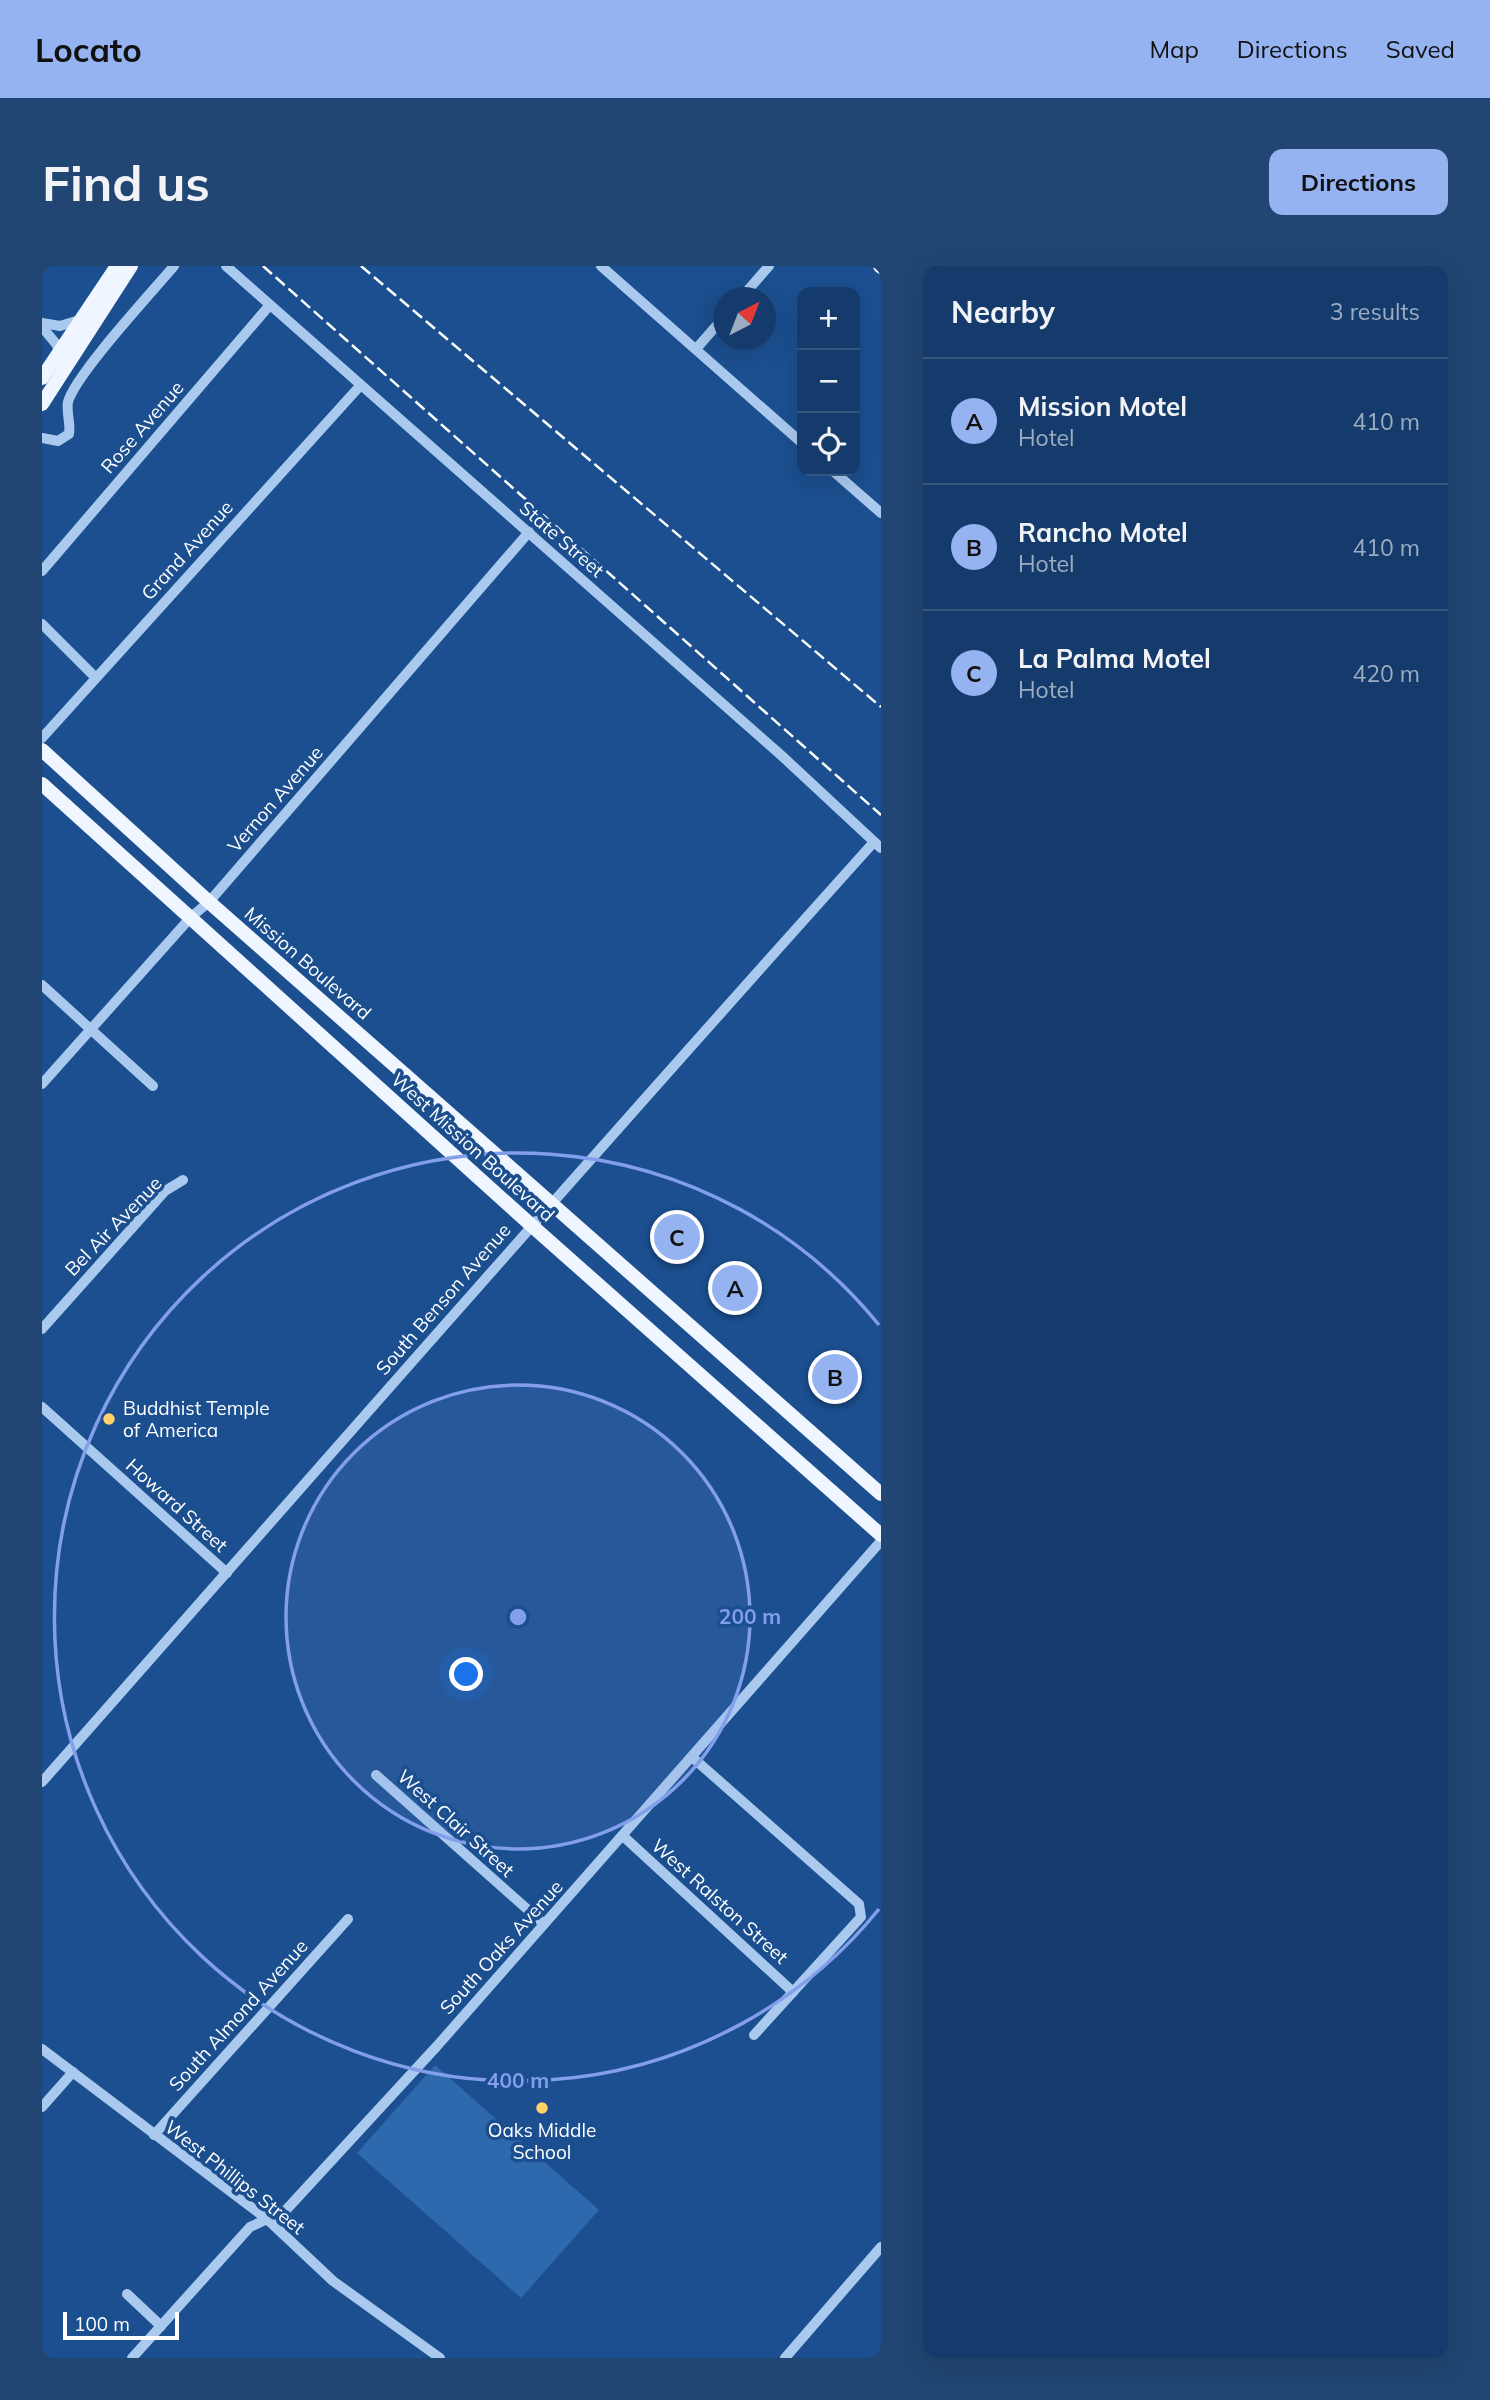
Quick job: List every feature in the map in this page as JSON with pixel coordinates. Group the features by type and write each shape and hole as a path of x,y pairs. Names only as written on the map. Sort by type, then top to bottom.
{"main road":[{"path":"42,377 117,266"},
{"path":"42,404 131,266"},
{"name":"Mission Boulevard","path":"42,750 209,902 550,1203"},
{"name":"West Mission Boulevard","path":"42,784 531,1225 881,1535"},
{"name":"West Mission Boulevard","path":"550,1203 881,1494"}],"street":[{"path":"42,438 58,441 69,434 69,401 75,389 122,326 174,266"},
{"name":"State Street","path":"226,266 877,845"},
{"path":"601,266 797,439"},
{"path":"751,287 769,266"},
{"name":"Rose Avenue","path":"42,570 269,306"},
{"path":"42,325 60,326 83,319"},
{"path":"42,325 57,345 59,355"},
{"path":"696,349 713,329"},
{"name":"Grand Avenue","path":"42,738 94,677 359,387"},
{"path":"839,476 881,513"},
{"name":"Vernon Avenue","path":"42,1084 191,917 209,902 528,532"},
{"path":"42,624 94,677"},
{"name":"South Benson Avenue","path":"42,1782 550,1203 877,845"},
{"path":"42,985 153,1086"},
{"name":"Bel Air Avenue","path":"42,1329 165,1191 183,1181"},
{"name":"Howard Street","path":"42,1407 227,1573"},
{"name":"South Oaks Avenue","path":"132,2358 250,2227 286,2210 623,1836 881,1541"},
{"path":"692,1757 859,1904 861,1917 754,2035"},
{"name":"West Clair Street","path":"376,1775 544,1924"},
{"name":"West Ralston Street","path":"623,1836 793,1992"},
{"name":"South Almond Avenue","path":"154,2135 348,1919"},
{"name":"West Phillips Street","path":"42,2049 268,2219 333,2281 440,2358"},
{"path":"42,2107 73,2072"},
{"path":"785,2358 881,2248"},
{"path":"127,2294 161,2326"}],"shaded area":[{"path":"435,2065 599,2210 521,2298 357,2153"}],"railway":[{"path":"263,266 881,815"},
{"path":"361,266 881,707"}],"place":[{"name":"La Palma Motel","path":"677,1237"},
{"name":"Mission Motel","path":"735,1288"},
{"name":"Rancho Motel","path":"835,1377"},
{"name":"Buddhist Temple of America","path":"109,1419"},
{"name":"Oaks Middle School","path":"542,2108"}]}
